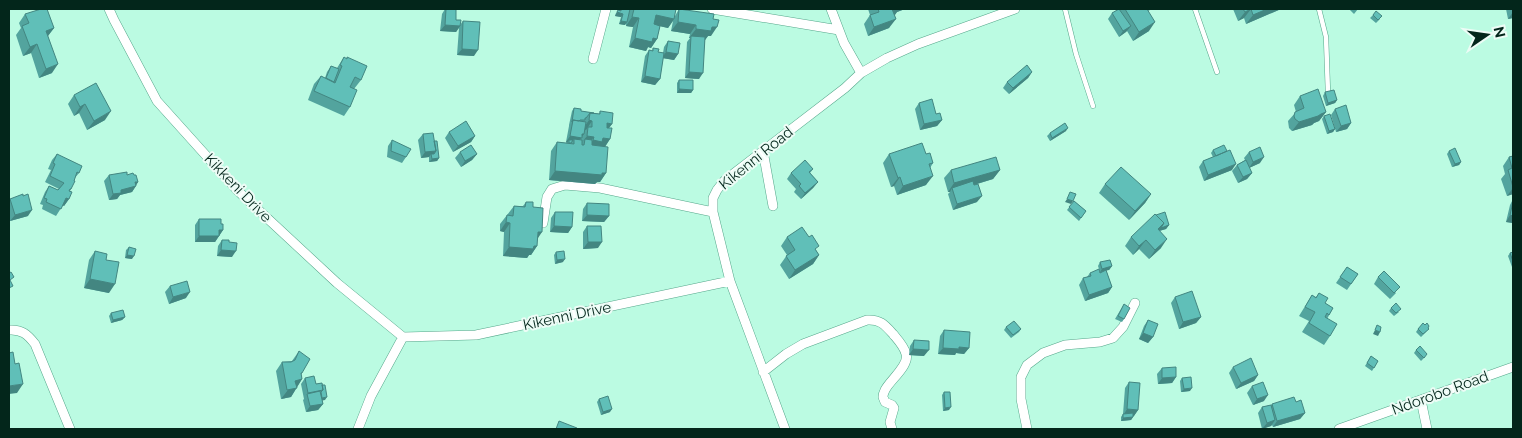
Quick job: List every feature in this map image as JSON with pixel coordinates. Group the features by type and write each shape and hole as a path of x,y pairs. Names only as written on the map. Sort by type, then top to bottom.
{"street":[{"name":"Kikkeni Drive","path":"110,9 157,101 237,190 337,283 404,337"},
{"path":"593,59 606,9"},
{"path":"712,9 839,30"},
{"path":"831,9 844,44 861,73"},
{"name":"Kikenni Road","path":"785,429 730,281 713,212 713,198 717,190 724,181 845,88 861,73 887,58 918,44 1001,11 1015,9"},
{"path":"763,151 773,206"},
{"path":"544,223 547,197 552,190 565,185 600,188 713,212"},
{"name":"Kikenni Drive","path":"404,337 476,335 730,281"},
{"path":"1027,429 1021,399 1021,377 1027,365 1043,354 1065,345 1100,342 1113,338 1123,327 1135,303"},
{"path":"763,372 786,354 803,344 867,320 881,322 898,341 907,355 907,359 885,390 883,397 885,402 894,408 890,422 892,429"},
{"path":"9,330 27,334 35,344 70,429"},
{"path":"358,429 371,396 404,337"},
{"name":"Ndorobo Road","path":"1339,429 1513,367"},
{"path":"1421,400 1427,429"}],"lane":[{"path":"1065,9 1076,54 1094,106"},
{"path":"1195,9 1217,72"},
{"path":"1319,9 1326,38 1328,94"}],"building":[{"path":"47,9 54,28 46,31 58,64 46,69 37,44 30,47 22,26 29,23 25,14"},
{"path":"446,9 456,9 456,20 461,20 460,26 445,25"},
{"path":"621,9 630,9 627,22 621,21 623,14 617,12 618,10 621,11"},
{"path":"634,9 676,9 674,19 656,15 654,24 660,26 657,39 653,38 652,42 635,38 639,18 632,17"},
{"path":"679,9 714,14 713,19 719,20 717,27 712,27 711,31 696,29 696,25 678,22"},
{"path":"878,9 892,9 896,19 874,27 870,15 879,12"},
{"path":"1119,9 1131,26 1123,31 1112,13"},
{"path":"1125,9 1147,9 1155,22 1139,32"},
{"path":"1251,9 1267,9 1253,15"},
{"path":"1376,11 1382,16 1378,20 1373,15"},
{"path":"463,21 480,22 478,50 462,49"},
{"path":"691,36 705,37 703,73 689,72"},
{"path":"668,41 680,43 678,54 666,52"},
{"path":"653,48 659,49 658,52 664,53 660,79 645,76 649,50 653,51"},
{"path":"344,57 367,66 361,80 355,77 350,87 357,90 350,107 314,91 321,76 335,83"},
{"path":"1027,65 1032,72 1013,88 1007,82"},
{"path":"331,66 339,69 334,82 326,78"},
{"path":"679,80 693,80 693,90 679,89"},
{"path":"96,83 111,111 94,121 85,104 80,107 74,95"},
{"path":"1318,89 1326,112 1299,122 1294,116 1295,112 1304,108 1300,96"},
{"path":"1334,90 1337,100 1328,103 1325,92"},
{"path":"932,99 936,114 940,113 942,120 924,124 919,103"},
{"path":"1346,105 1351,123 1341,126 1335,109"},
{"path":"574,108 594,113 590,113 585,120 573,120 572,122"},
{"path":"600,111 613,113 612,124 607,123 607,128 612,128 610,139 603,138 602,142 593,140 594,137 587,136 588,127 592,127 592,121 589,120 590,113 600,114"},
{"path":"1330,114 1335,129 1329,131 1324,116"},
{"path":"573,120 586,122 582,138 570,136"},
{"path":"466,121 475,136 458,146 449,132"},
{"path":"1065,123 1068,128 1052,138 1050,133"},
{"path":"433,133 436,151 425,152 423,134"},
{"path":"574,139 582,140 582,145 584,145 585,139 592,140 592,145 608,147 606,173 602,173 602,175 555,171 557,142 574,144"},
{"path":"392,140 411,149 406,157 391,151"},
{"path":"434,141 437,141 439,158 432,159 431,154 434,154 436,151"},
{"path":"922,143 926,154 930,153 933,163 929,164 933,176 903,186 889,154"},
{"path":"471,145 477,154 465,161 460,152"},
{"path":"1224,145 1227,151 1216,156 1213,150"},
{"path":"1260,147 1264,157 1253,162 1249,152"},
{"path":"1455,148 1461,162 1455,164 1449,151"},
{"path":"1230,150 1236,164 1208,175 1203,161"},
{"path":"57,154 82,166 79,173 77,172 75,181 69,191 72,192 69,199 66,198 61,209 46,202 47,199 44,198 49,186 58,190 64,183 50,176"},
{"path":"1513,156 1513,187 1508,170 1512,168 1509,157"},
{"path":"996,157 1000,170 954,183 951,170"},
{"path":"805,160 813,169 809,172 818,182 805,193 799,186 801,184 791,173"},
{"path":"1246,160 1252,173 1243,177 1237,165"},
{"path":"1121,167 1151,194 1135,211 1105,184"},
{"path":"127,172 127,175 133,173 136,175 138,182 135,182 136,186 121,190 121,193 113,194 109,175"},
{"path":"973,181 974,185 978,184 982,196 957,204 952,188"},
{"path":"1070,192 1076,194 1073,201 1067,199"},
{"path":"23,194 23,196 28,194 32,210 15,215 10,199"},
{"path":"1074,201 1086,211 1081,218 1069,207"},
{"path":"526,202 533,202 533,207 543,208 542,232 538,232 537,246 534,246 533,249 509,247 510,223 506,222 507,215 513,216 514,206 525,207"},
{"path":"1513,202 1513,216 1510,215"},
{"path":"587,203 609,204 609,216 587,215"},
{"path":"555,212 573,212 572,227 554,226"},
{"path":"1165,212 1169,225 1161,228 1164,223 1156,215"},
{"path":"1155,214 1164,223 1158,229 1167,239 1155,250 1146,240 1139,246 1131,237"},
{"path":"199,219 221,219 223,230 219,230 219,236 199,236"},
{"path":"587,226 601,226 602,242 588,242"},
{"path":"802,227 809,237 812,235 819,246 815,249 819,255 795,270 786,256 795,250 787,237"},
{"path":"222,240 237,243 236,251 221,250"},
{"path":"129,247 136,249 134,256 127,255"},
{"path":"95,251 107,254 106,260 119,262 115,284 90,279"},
{"path":"564,251 565,259 557,260 556,252"},
{"path":"1110,260 1112,266 1102,269 1100,262"},
{"path":"1347,267 1358,274 1351,284 1340,277"},
{"path":"1099,269 1100,273 1106,270 1112,287 1089,295 1083,278 1091,276 1090,273"},
{"path":"1384,271 1400,287 1394,293 1378,277"},
{"path":"11,272 14,277 10,280 13,286 9,288 9,273"},
{"path":"187,281 190,292 173,297 170,286"},
{"path":"1192,291 1201,317 1183,322 1175,297"},
{"path":"1319,293 1328,298 1325,303 1333,308 1329,315 1327,313 1325,317 1337,324 1330,336 1309,323 1315,312 1305,307 1312,295 1316,298"},
{"path":"1396,303 1401,309 1396,313 1391,308"},
{"path":"1124,304 1130,308 1124,319 1118,316"},
{"path":"123,310 125,317 113,320 111,313"},
{"path":"1148,320 1158,324 1153,337 1143,333"},
{"path":"1014,321 1021,329 1013,335 1006,327"},
{"path":"1423,323 1425,325 1427,323 1429,329 1423,334 1418,329"},
{"path":"1377,325 1381,327 1380,332 1375,330"},
{"path":"944,330 970,332 969,348 943,348"},
{"path":"914,340 929,341 929,350 913,349"},
{"path":"1420,346 1427,354 1424,358 1416,350"},
{"path":"299,351 310,359 301,373 302,379 295,381 297,388 287,390 282,362 295,360"},
{"path":"13,352 15,364 19,363 23,384 9,386 9,353"},
{"path":"1371,356 1378,361 1374,368 1367,363"},
{"path":"1251,358 1258,375 1241,383 1233,367"},
{"path":"1176,367 1176,377 1162,378 1162,368"},
{"path":"314,376 316,384 322,383 323,390 308,393 305,378"},
{"path":"1191,377 1192,388 1184,389 1182,378"},
{"path":"1129,382 1140,383 1138,410 1127,409"},
{"path":"1263,382 1268,395 1257,399 1252,386"},
{"path":"322,385 325,385 327,397 322,398 321,392 323,390"},
{"path":"320,391 323,404 310,406 307,394"},
{"path":"944,392 950,392 951,407 945,408"},
{"path":"608,396 612,409 603,412 599,399"},
{"path":"1294,397 1296,402 1301,400 1305,413 1277,421 1272,404"},
{"path":"1271,405 1275,420 1267,423 1262,407"},
{"path":"1133,413 1133,417 1123,418 1123,414"},
{"path":"559,421 577,428 577,429 556,429"}]}
